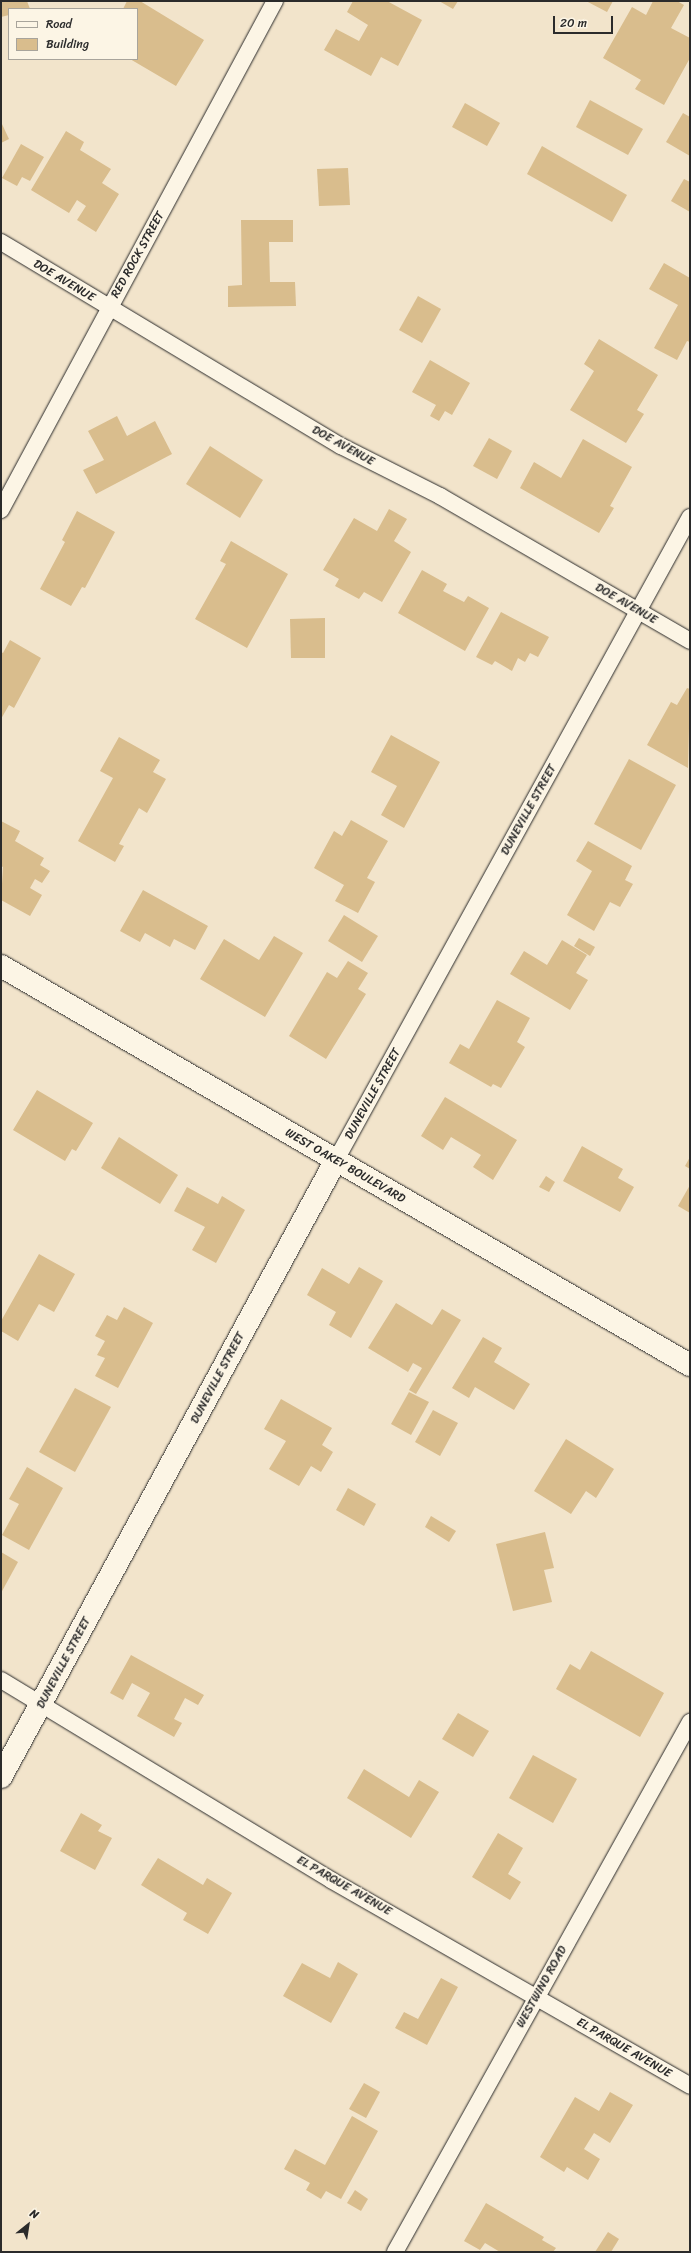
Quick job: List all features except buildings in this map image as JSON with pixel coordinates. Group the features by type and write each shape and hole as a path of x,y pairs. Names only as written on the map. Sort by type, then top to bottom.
{"main road":[{"name":"WEST OAKEY BOULEVARD","path":"1,966 690,1365"},
{"name":"DUNEVILLE STREET","path":"1,1778 336,1160"}],"street":[{"name":"RED ROCK STREET","path":"1,510 275,1"},
{"name":"DOE AVENUE","path":"1,242 340,446 440,496 690,641"},
{"name":"DUNEVILLE STREET","path":"336,1160 690,517"},
{"name":"EL PARQUE AVENUE","path":"1,1680 331,1880 690,2086"},
{"name":"WESTWIND ROAD","path":"395,2252 690,1722"}]}
